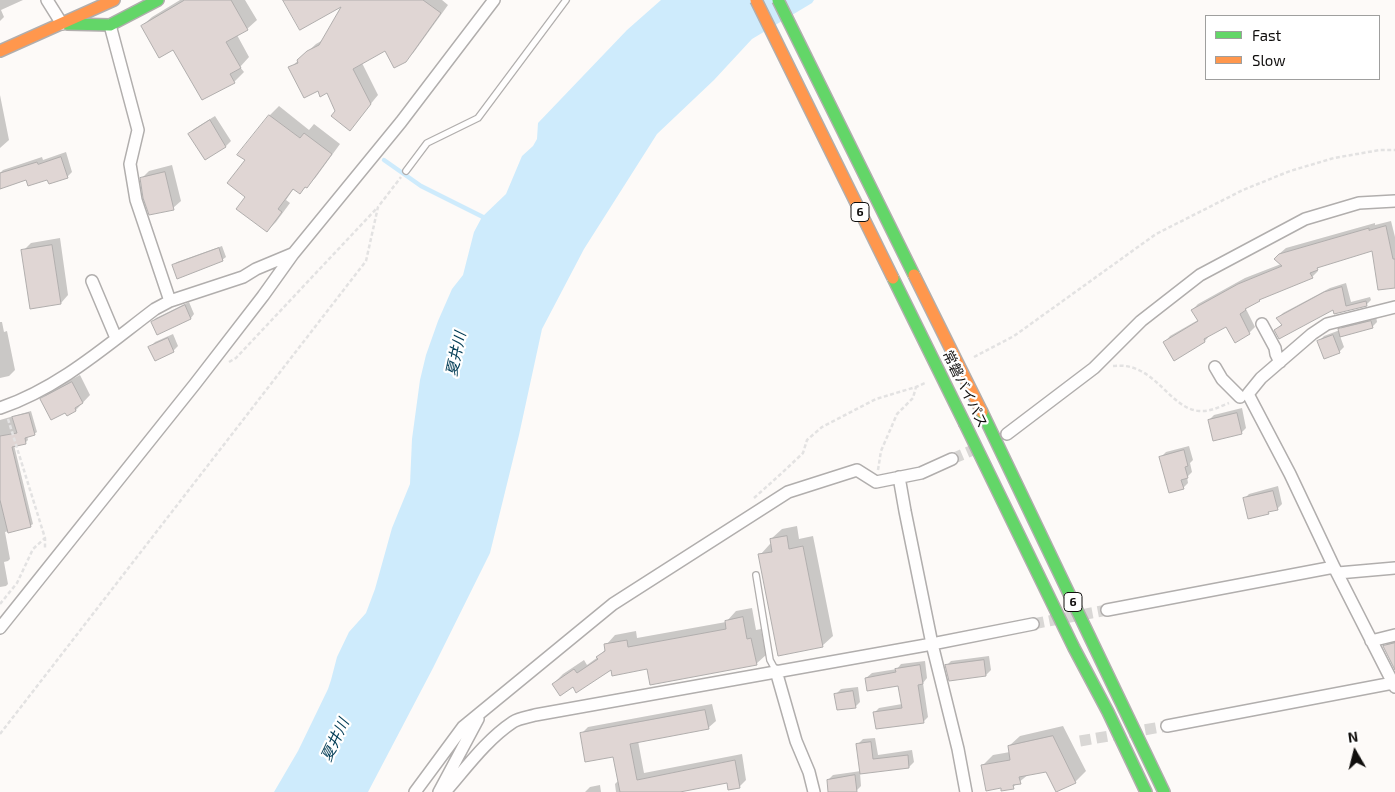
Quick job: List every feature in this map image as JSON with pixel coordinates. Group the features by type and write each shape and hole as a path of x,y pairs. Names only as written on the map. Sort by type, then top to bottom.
{"highway":[{"path":"0,51 114,0"},
{"path":"62,24 110,25 158,0"},
{"name":"常磐バイパス","path":"756,0 1060,621 1108,712 1146,792"},
{"name":"常磐バイパス","path":"778,0 982,412 1164,792"},
{"path":"1060,621 1075,669 1090,703"},
{"path":"1126,714 1174,792"}],"street":[{"path":"48,0 62,24"},
{"path":"0,628 195,384 293,254 401,122 494,0"},
{"path":"110,25 138,130 130,164 136,200 170,301"},
{"path":"1007,434 1094,368 1141,321 1200,275 1305,219 1359,203 1395,201"},
{"path":"2,407 64,378 155,309 170,301 243,277 256,269 293,254"},
{"path":"92,281 116,338"},
{"path":"1167,726 1394,685 1290,474 1248,394 1261,378 1312,334 1327,324 1395,307"},
{"path":"1262,324 1280,362"},
{"path":"1215,367 1222,378 1240,397"},
{"path":"415,792 463,727 613,604 788,492 857,470 876,482 921,473 952,459"},
{"path":"899,477 932,644 958,749 966,792"},
{"path":"1107,610 1336,570 1395,568"},
{"path":"445,792 488,744 514,721 535,715 932,644 1033,624"},
{"path":"1371,641 1395,635"},
{"path":"776,671 796,741 809,772 814,792"},
{"path":"439,792 482,712"}],"lane":[{"path":"406,171 426,143 478,118 566,0"},
{"path":"756,575 770,660 776,671"}],"path":[{"path":"1014,336 1156,234 1244,190 1290,170 1334,158 1380,150 1395,150"},
{"path":"228,363 236,358 378,207 398,180"},
{"path":"0,734 366,261 378,207"},
{"path":"1094,368 1118,365 1136,368 1155,380 1186,408 1200,411 1214,410 1240,397"},
{"path":"747,502 769,485 803,452 807,440 822,427 876,399 916,387 913,398 897,414 884,443 876,482"},
{"path":"2,407 45,538 44,564 47,568"},
{"path":"0,604 17,583 33,549 45,538"}],"water":[{"name":"夏井川","path":"661,0 814,0 752,39 714,80 657,134 584,249 542,329 519,435 490,553 433,668 368,792 274,792 298,751 328,689 337,657 349,632 366,613 375,589 392,528 410,484 412,439 420,380 426,355 452,289 463,275 474,232 482,217 506,194 522,156 533,146 537,139 538,123 627,30"}],"building":[{"path":"185,0 231,0 248,30 226,42 241,68 230,74 235,83 202,100 173,50 159,58 141,26"},
{"path":"283,0 423,0 441,13 406,62 394,68 385,51 353,69 371,104 350,131 331,116 335,111 327,93 320,97 318,91 304,98 288,67 298,63 297,60 307,51 319,45 341,7 300,30"},
{"path":"269,115 300,138 304,133 332,154 307,188 305,187 300,194 293,189 278,209 282,212 267,232 236,209 245,197 227,183 245,160 237,155"},
{"path":"210,120 226,147 205,160 188,134"},
{"path":"61,157 68,178 49,184 47,180 28,186 26,180 0,189 0,173"},
{"path":"165,172 174,210 149,215 143,198 140,178"},
{"path":"1386,226 1393,259 1395,259 1395,288 1378,290 1372,251 1317,268 1318,270 1310,273 1313,278 1259,300 1245,309 1240,314 1250,334 1235,343 1226,327 1204,339 1205,342 1174,361 1163,342 1198,321 1191,310 1238,284 1282,266 1274,259 1279,254 1369,228 1369,230"},
{"path":"52,245 61,304 30,309 21,250"},
{"path":"219,248 223,261 177,279 172,265"},
{"path":"1342,287 1346,306 1366,301 1367,306 1334,314 1333,310 1279,339 1274,330 1282,325 1276,318 1324,292"},
{"path":"185,305 191,319 157,335 151,322"},
{"path":"1371,321 1373,328 1340,337 1338,329"},
{"path":"1333,335 1340,353 1324,359 1317,341"},
{"path":"168,338 174,352 155,361 148,347"},
{"path":"72,382 83,403 75,408 76,411 67,416 65,413 51,420 40,399"},
{"path":"29,413 35,435 25,438 26,444 12,447 31,527 8,533 0,500 0,436 17,433 12,417"},
{"path":"1237,413 1242,434 1213,441 1208,420"},
{"path":"1184,450 1188,466 1185,467 1188,478 1181,480 1184,489 1169,493 1159,457"},
{"path":"1273,491 1278,510 1248,519 1243,498"},
{"path":"787,536 789,549 803,546 823,647 778,656 758,554 772,552 770,539"},
{"path":"743,617 747,639 751,638 757,665 650,685 647,669 612,676 611,670 576,693 573,687 560,696 552,684 574,669 577,673 598,659 596,657 605,651 604,644 627,640 628,647 726,629 725,621"},
{"path":"1395,643 1395,670 1383,646"},
{"path":"984,660 986,676 949,681 945,665"},
{"path":"920,665 923,684 918,685 924,723 876,729 873,712 902,708 898,686 867,691 865,678 896,672 895,669"},
{"path":"853,691 856,708 837,710 834,694"},
{"path":"705,710 709,729 630,744 637,780 735,760 740,788 728,790 727,783 680,792 620,792 613,757 585,762 580,733"},
{"path":"1053,736 1076,783 1056,792 1046,772 1019,777 1021,784 1013,785 1014,789 1001,791 1001,788 986,791 981,765 1010,760 1008,746"},
{"path":"871,742 873,759 908,755 909,768 860,774 856,744"},
{"path":"855,775 857,792 828,792 827,780"}],"waterway":[{"path":"384,160 421,186 487,219"}],"tunnel":[{"path":"952,459 980,447"},
{"path":"1033,624 1107,610"},
{"path":"1080,741 1167,726"}],"traffic: fast":[{"path":"67,24 110,25 158,0"},
{"path":"778,0 914,275"},
{"path":"893,278 965,424"},
{"path":"982,412 1164,792"},
{"path":"965,424 1146,792"}],"traffic: slow":[{"path":"0,51 114,0"},
{"path":"756,0 893,278"},
{"path":"914,275 982,412"}]}
